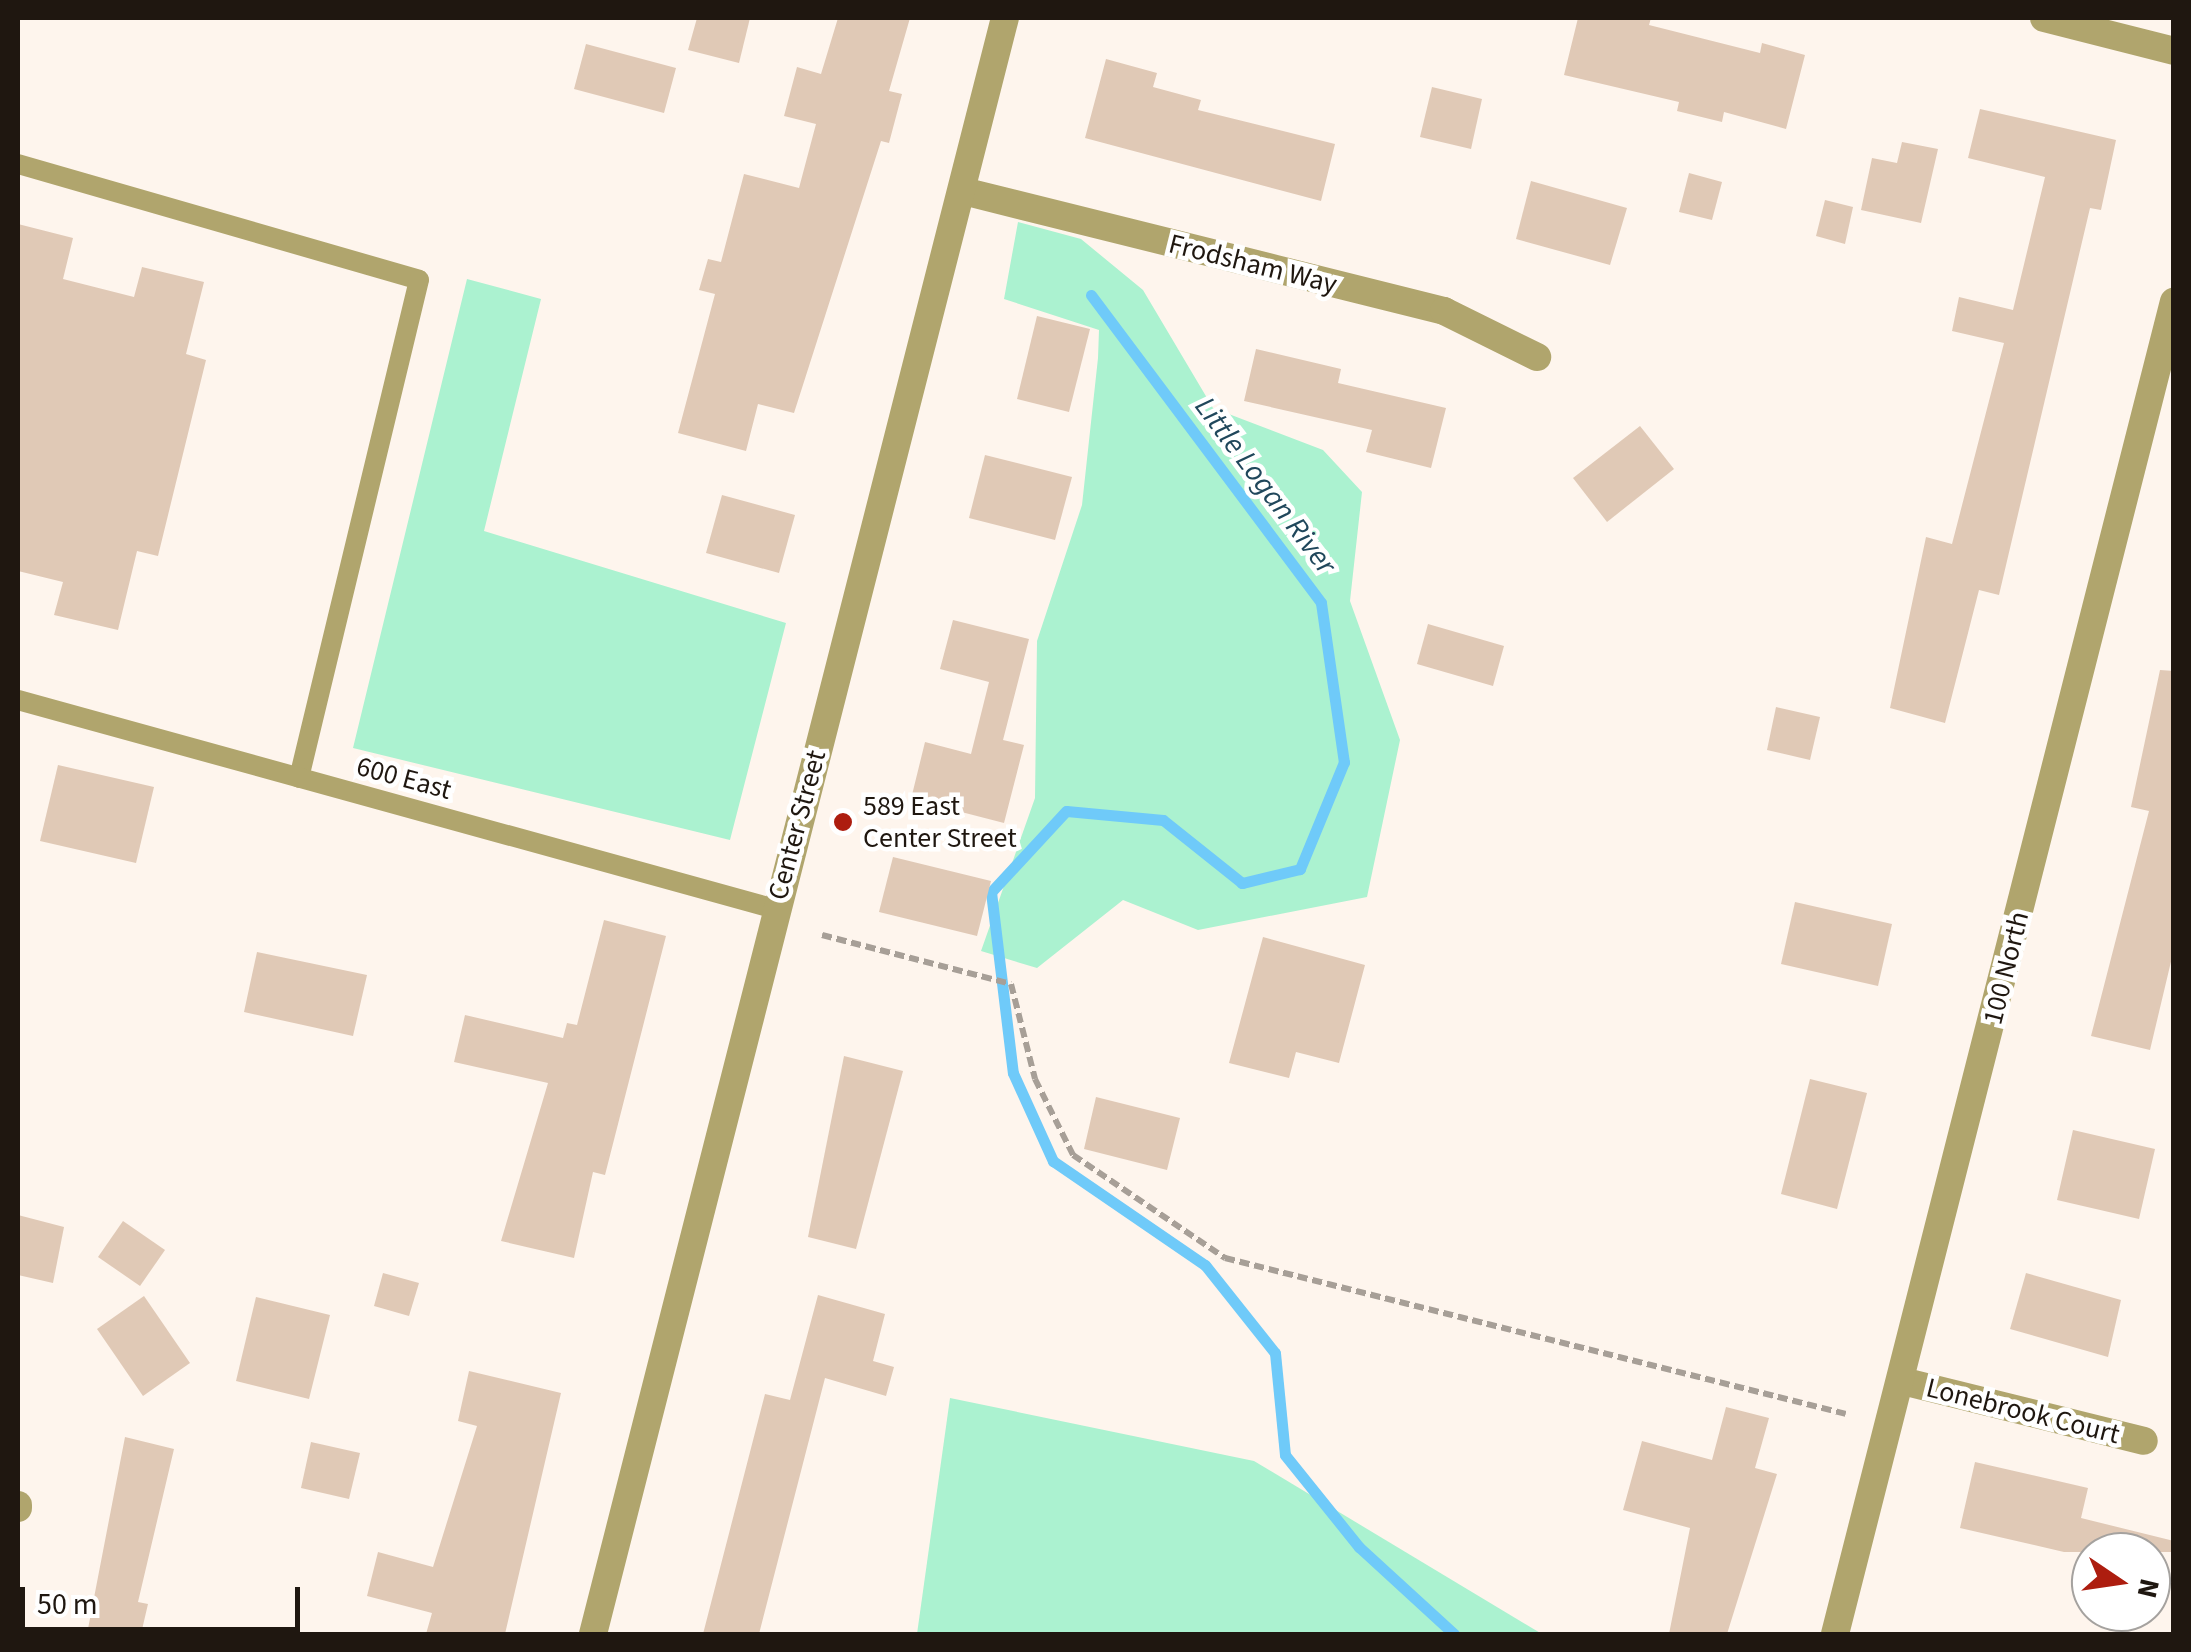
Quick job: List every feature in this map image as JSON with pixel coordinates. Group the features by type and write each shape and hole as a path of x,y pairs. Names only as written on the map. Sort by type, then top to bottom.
{"street":[{"name":"Center Street","path":"593,1634 775,909 1006,18"},
{"path":"2044,18 2174,52"},
{"name":"Frodsham Way","path":"963,190 1444,311 1537,357"},
{"name":"100 North","path":"1835,1634 2174,301"},
{"name":"Lonebrook Court","path":"1902,1381 2144,1442"}],"lane":[{"path":"18,164 419,280 299,778"},
{"name":"600 East","path":"18,700 775,909"}],"path":[{"path":"822,936 1011,984 1035,1079 1073,1155 1225,1258 1846,1414"}],"green space":[{"path":"1018,222 1081,239 1143,290 1213,408 1323,450 1362,492 1350,601 1400,740 1367,897 1198,930 1123,900 1037,968 981,951 1035,798 1037,641 1082,505 1098,358 1099,330 1004,299"},
{"path":"467,279 541,299 484,531 786,623 730,840 353,748"},
{"path":"950,1398 1254,1461 1542,1634 917,1634"}],"building":[{"path":"697,18 750,18 739,63 688,50"},
{"path":"838,18 910,18 889,91 902,94 889,143 881,141 794,413 758,404 746,451 678,433 715,294 699,290 708,259 721,262 744,174 799,188 816,124 784,116 797,67 821,74"},
{"path":"1578,18 1651,18 1649,25 1760,53 1762,43 1805,55 1786,129 1724,112 1722,122 1677,111 1679,102 1564,75"},
{"path":"586,44 676,68 664,113 574,89"},
{"path":"1106,59 1157,73 1153,87 1201,100 1198,110 1335,144 1321,201 1085,138"},
{"path":"1432,87 1482,99 1471,149 1420,137"},
{"path":"1980,109 2116,140 2101,210 2090,208 1999,595 1979,590 1945,723 1890,708 1926,537 1952,544 2004,343 1952,331 1959,297 2013,310 2045,177 1968,158"},
{"path":"1902,142 1938,149 1921,223 1861,210 1872,158 1897,163"},
{"path":"1689,173 1722,182 1712,220 1679,212"},
{"path":"1531,181 1627,208 1610,265 1516,239"},
{"path":"1825,200 1853,207 1845,244 1816,236"},
{"path":"18,224 73,238 63,279 134,297 142,267 204,282 186,354 206,360 158,556 137,551 118,630 54,615 63,582 18,571"},
{"path":"1037,316 1090,329 1069,412 1017,399"},
{"path":"1256,349 1341,369 1338,383 1446,408 1431,468 1366,452 1372,430 1244,401"},
{"path":"1640,426 1674,469 1607,522 1573,478"},
{"path":"985,455 1072,477 1055,540 969,518"},
{"path":"722,495 795,515 779,573 706,553"},
{"path":"953,620 1029,639 1003,740 1024,745 1004,823 911,799 925,742 971,754 989,682 940,669"},
{"path":"1428,624 1504,646 1493,686 1417,664"},
{"path":"2160,670 2174,671 2174,949 2150,1050 2091,1036 2149,811 2131,807"},
{"path":"1776,707 1820,717 1810,760 1767,750"},
{"path":"58,765 154,787 136,863 40,841"},
{"path":"893,857 991,881 977,936 879,912"},
{"path":"1795,902 1892,924 1878,986 1781,964"},
{"path":"604,920 666,936 605,1175 593,1172 574,1258 501,1241 548,1083 454,1062 465,1015 563,1038 567,1023 577,1025"},
{"path":"1263,937 1365,965 1339,1063 1296,1052 1289,1078 1229,1063"},
{"path":"257,952 367,975 353,1036 244,1012"},
{"path":"844,1056 903,1071 856,1249 808,1237"},
{"path":"1810,1079 1867,1093 1837,1209 1781,1194"},
{"path":"1096,1097 1180,1118 1167,1170 1084,1149"},
{"path":"2073,1130 2155,1149 2139,1219 2057,1200"},
{"path":"18,1215 64,1227 53,1283 18,1275"},
{"path":"123,1221 165,1250 140,1286 98,1257"},
{"path":"383,1273 419,1283 409,1316 374,1306"},
{"path":"2026,1273 2121,1300 2108,1357 2010,1329"},
{"path":"818,1295 885,1314 873,1361 894,1367 886,1396 825,1378 759,1634 703,1634 765,1394 790,1400"},
{"path":"144,1296 190,1363 143,1396 97,1329"},
{"path":"256,1297 330,1315 309,1399 236,1381"},
{"path":"469,1371 561,1393 505,1634 426,1634 432,1613 367,1596 378,1552 433,1567 477,1426 458,1421"},
{"path":"1726,1407 1769,1418 1755,1468 1777,1474 1727,1634 1669,1634 1690,1528 1623,1510 1642,1441 1712,1460"},
{"path":"125,1437 174,1449 138,1602 148,1604 141,1634 87,1634"},
{"path":"311,1442 360,1453 349,1499 301,1488"},
{"path":"1975,1462 2088,1488 2081,1518 2138,1532 2071,1532 2071,1552 2064,1552 1960,1528"}],"waterway":[{"name":"Little Logan River","path":"1091,295 1321,603 1344,762 1300,869 1242,883 1163,820 1066,811 991,892 1013,1073 1053,1161 1205,1265 1275,1353 1285,1455 1359,1547 1454,1634"}],"place":[{"name":"589 East Center Street","path":"843,822"}]}
